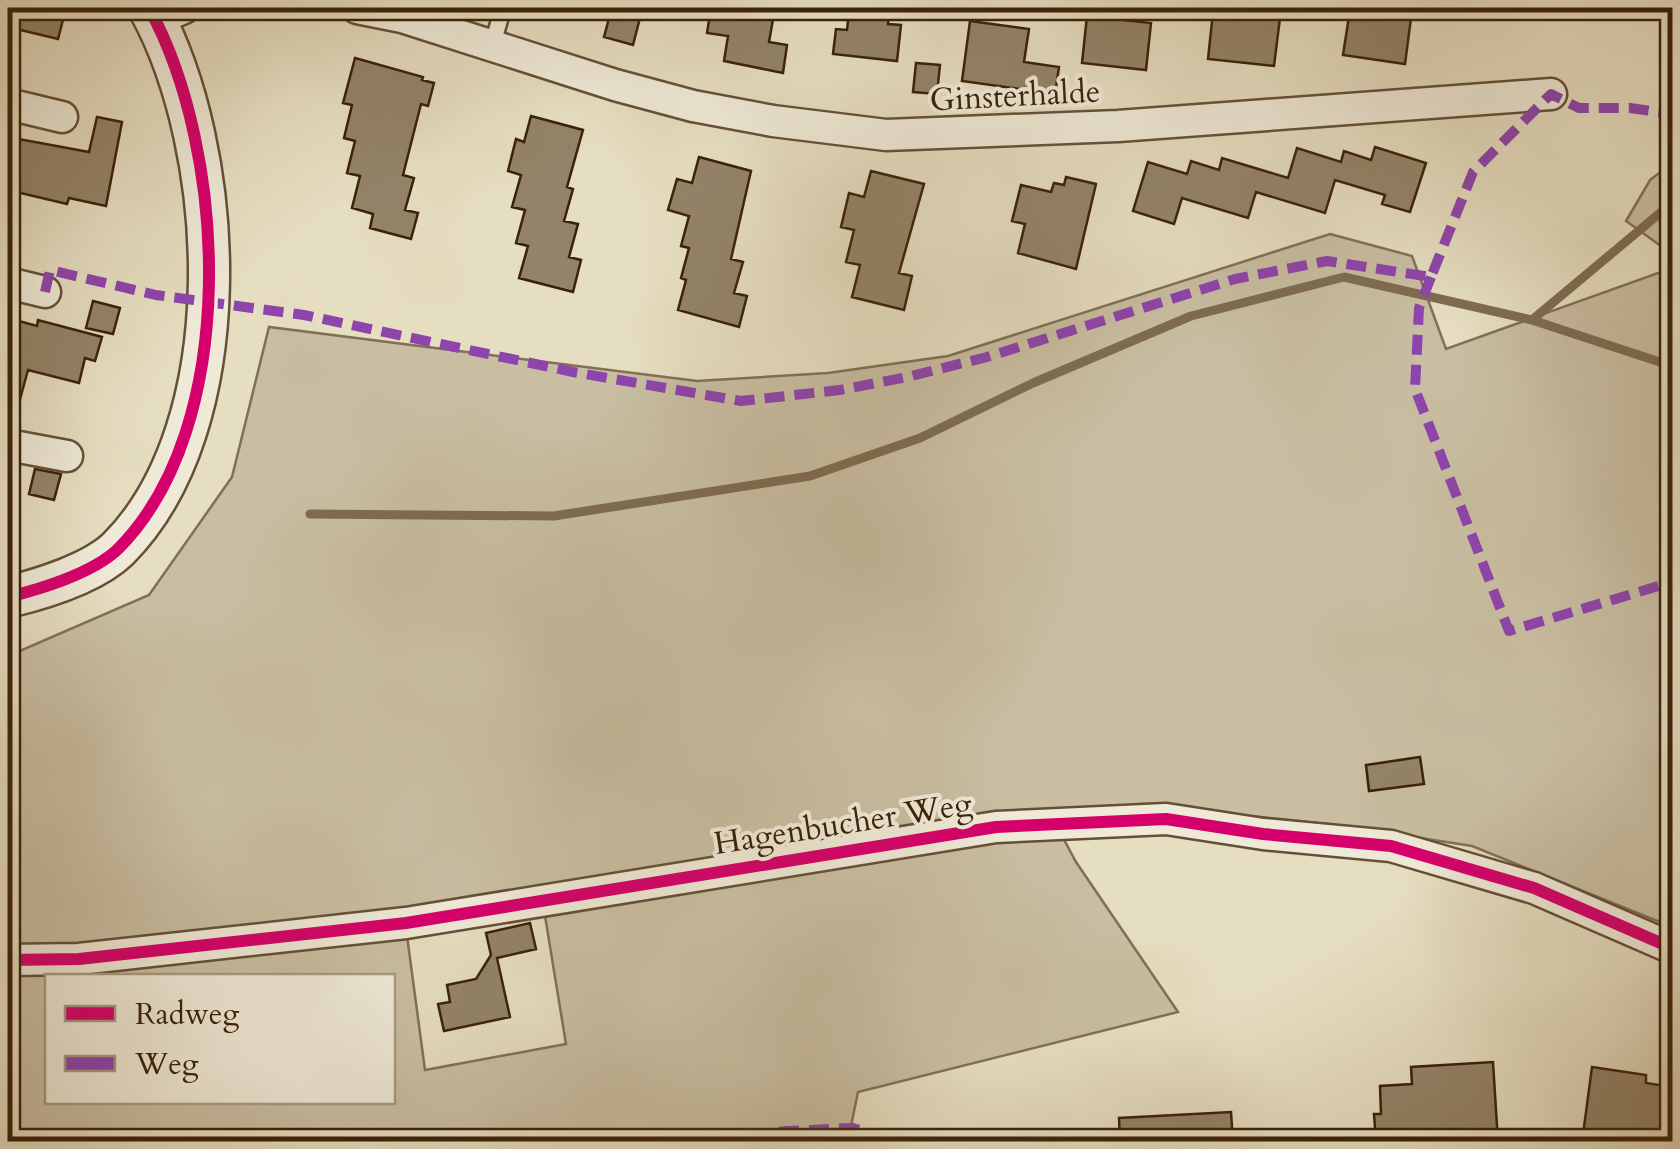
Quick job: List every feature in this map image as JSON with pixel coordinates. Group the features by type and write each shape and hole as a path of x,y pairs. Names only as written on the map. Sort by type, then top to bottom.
{"street":[{"name":"Ginsterhalde","path":"357,8 402,17 614,85 693,106 886,135 1118,126 1551,94"},
{"path":"8,597 52,586 116,552 149,512 176,461 200,389 208,312 203,178 163,12"},
{"path":"8,104 62,117"},
{"path":"8,283 45,292"},
{"path":"8,446 67,456"},
{"name":"Hagenbucher Weg","path":"8,960 79,959 406,923 996,827 1166,819 1263,834 1391,846 1534,888 1672,948"}],"lane":[{"path":"492,46 503,8"}],"shaded area":[{"path":"1672,163 1672,254 1626,221 1650,180"},
{"path":"1330,234 1412,256 1446,349 1672,268 1672,927 1472,846 1337,825 1164,807 1051,815 1076,862 1178,1012 858,1092 851,1126 786,1141 8,1141 8,656 149,595 232,477 269,327 697,381 828,373 948,356","holes":["545,916 566,1044 425,1070 407,936"]}],"building":[{"path":"8,8 66,8 58,39 8,27"},
{"path":"711,8 775,8 769,42 787,45 783,73 724,61 728,36 707,33"},
{"path":"1350,10 1411,18 1405,64 1343,55"},
{"path":"611,11 640,18 633,45 604,37"},
{"path":"849,12 889,16 888,24 901,25 897,61 833,54 836,29 847,30"},
{"path":"1213,12 1280,18 1274,66 1208,59"},
{"path":"1087,16 1151,23 1146,70 1082,63"},
{"path":"970,21 1029,29 1024,62 1059,67 1055,94 962,81"},
{"path":"355,58 434,83 428,106 421,104 403,175 414,178 405,210 418,213 411,239 370,228 373,214 352,208 360,176 347,173 355,141 344,138 352,105 343,103"},
{"path":"916,63 940,65 937,94 913,92"},
{"path":"531,116 583,130 567,187 573,189 564,221 578,224 569,257 581,260 573,292 519,278 528,246 516,243 525,210 512,207 521,175 508,171 516,139 524,142"},
{"path":"97,117 122,122 106,206 69,198 67,204 8,190 8,137 89,152"},
{"path":"1375,147 1426,163 1410,212 1382,204 1385,195 1335,180 1325,213 1256,192 1248,218 1182,198 1174,224 1133,211 1148,162 1187,174 1191,161 1219,170 1222,158 1288,178 1297,148 1341,162 1344,151 1371,160"},
{"path":"699,157 751,171 731,259 743,262 734,293 747,296 739,327 678,310 689,248 681,246 689,216 668,210 677,179 692,183"},
{"path":"871,171 924,184 899,273 912,276 904,310 852,297 860,265 846,262 854,230 841,227 849,193 864,197"},
{"path":"1066,177 1096,184 1076,269 1018,253 1025,224 1012,221 1021,185 1051,192 1054,183 1064,185"},
{"path":"93,301 120,308 113,334 86,328"},
{"path":"8,318 37,326 38,320 102,337 95,361 85,358 79,383 28,370 16,414 8,413"},
{"path":"35,469 61,474 54,500 29,494"},
{"path":"1420,757 1424,784 1369,791 1366,765"},
{"path":"530,923 536,949 497,958 510,1017 444,1031 438,1004 450,1002 447,985 476,979 491,955 486,933"},
{"path":"1493,1062 1498,1142 1376,1142 1374,1114 1381,1114 1380,1086 1412,1084 1411,1067"},
{"path":"1592,1067 1646,1075 1646,1083 1672,1087 1672,1142 1582,1142"},
{"path":"1231,1112 1233,1142 1120,1142 1119,1118"}],"waterway":[{"path":"310,514 554,516 810,476 920,438 1033,383 1191,316 1344,277 1532,320 1672,203"},
{"path":"1532,320 1672,366"}],"marked path":[{"path":"45,292 50,270 156,295 304,315 573,372 741,401 840,390 907,377 987,357 1235,279 1327,261 1431,277 1473,172 1551,94 1579,108 1630,108 1672,114"},
{"path":"1431,277 1419,308 1415,389 1509,631 1672,582"},
{"path":"720,1142 785,1131 853,1128 898,1142"}],"cycle path":[{"path":"8,597 81,573 118,549 158,496 186,433 202,361 209,286 206,209 194,135 175,67 149,8"},
{"path":"8,960 79,959 406,923 996,827 1166,819 1263,834 1391,846 1534,888 1672,948"}]}
